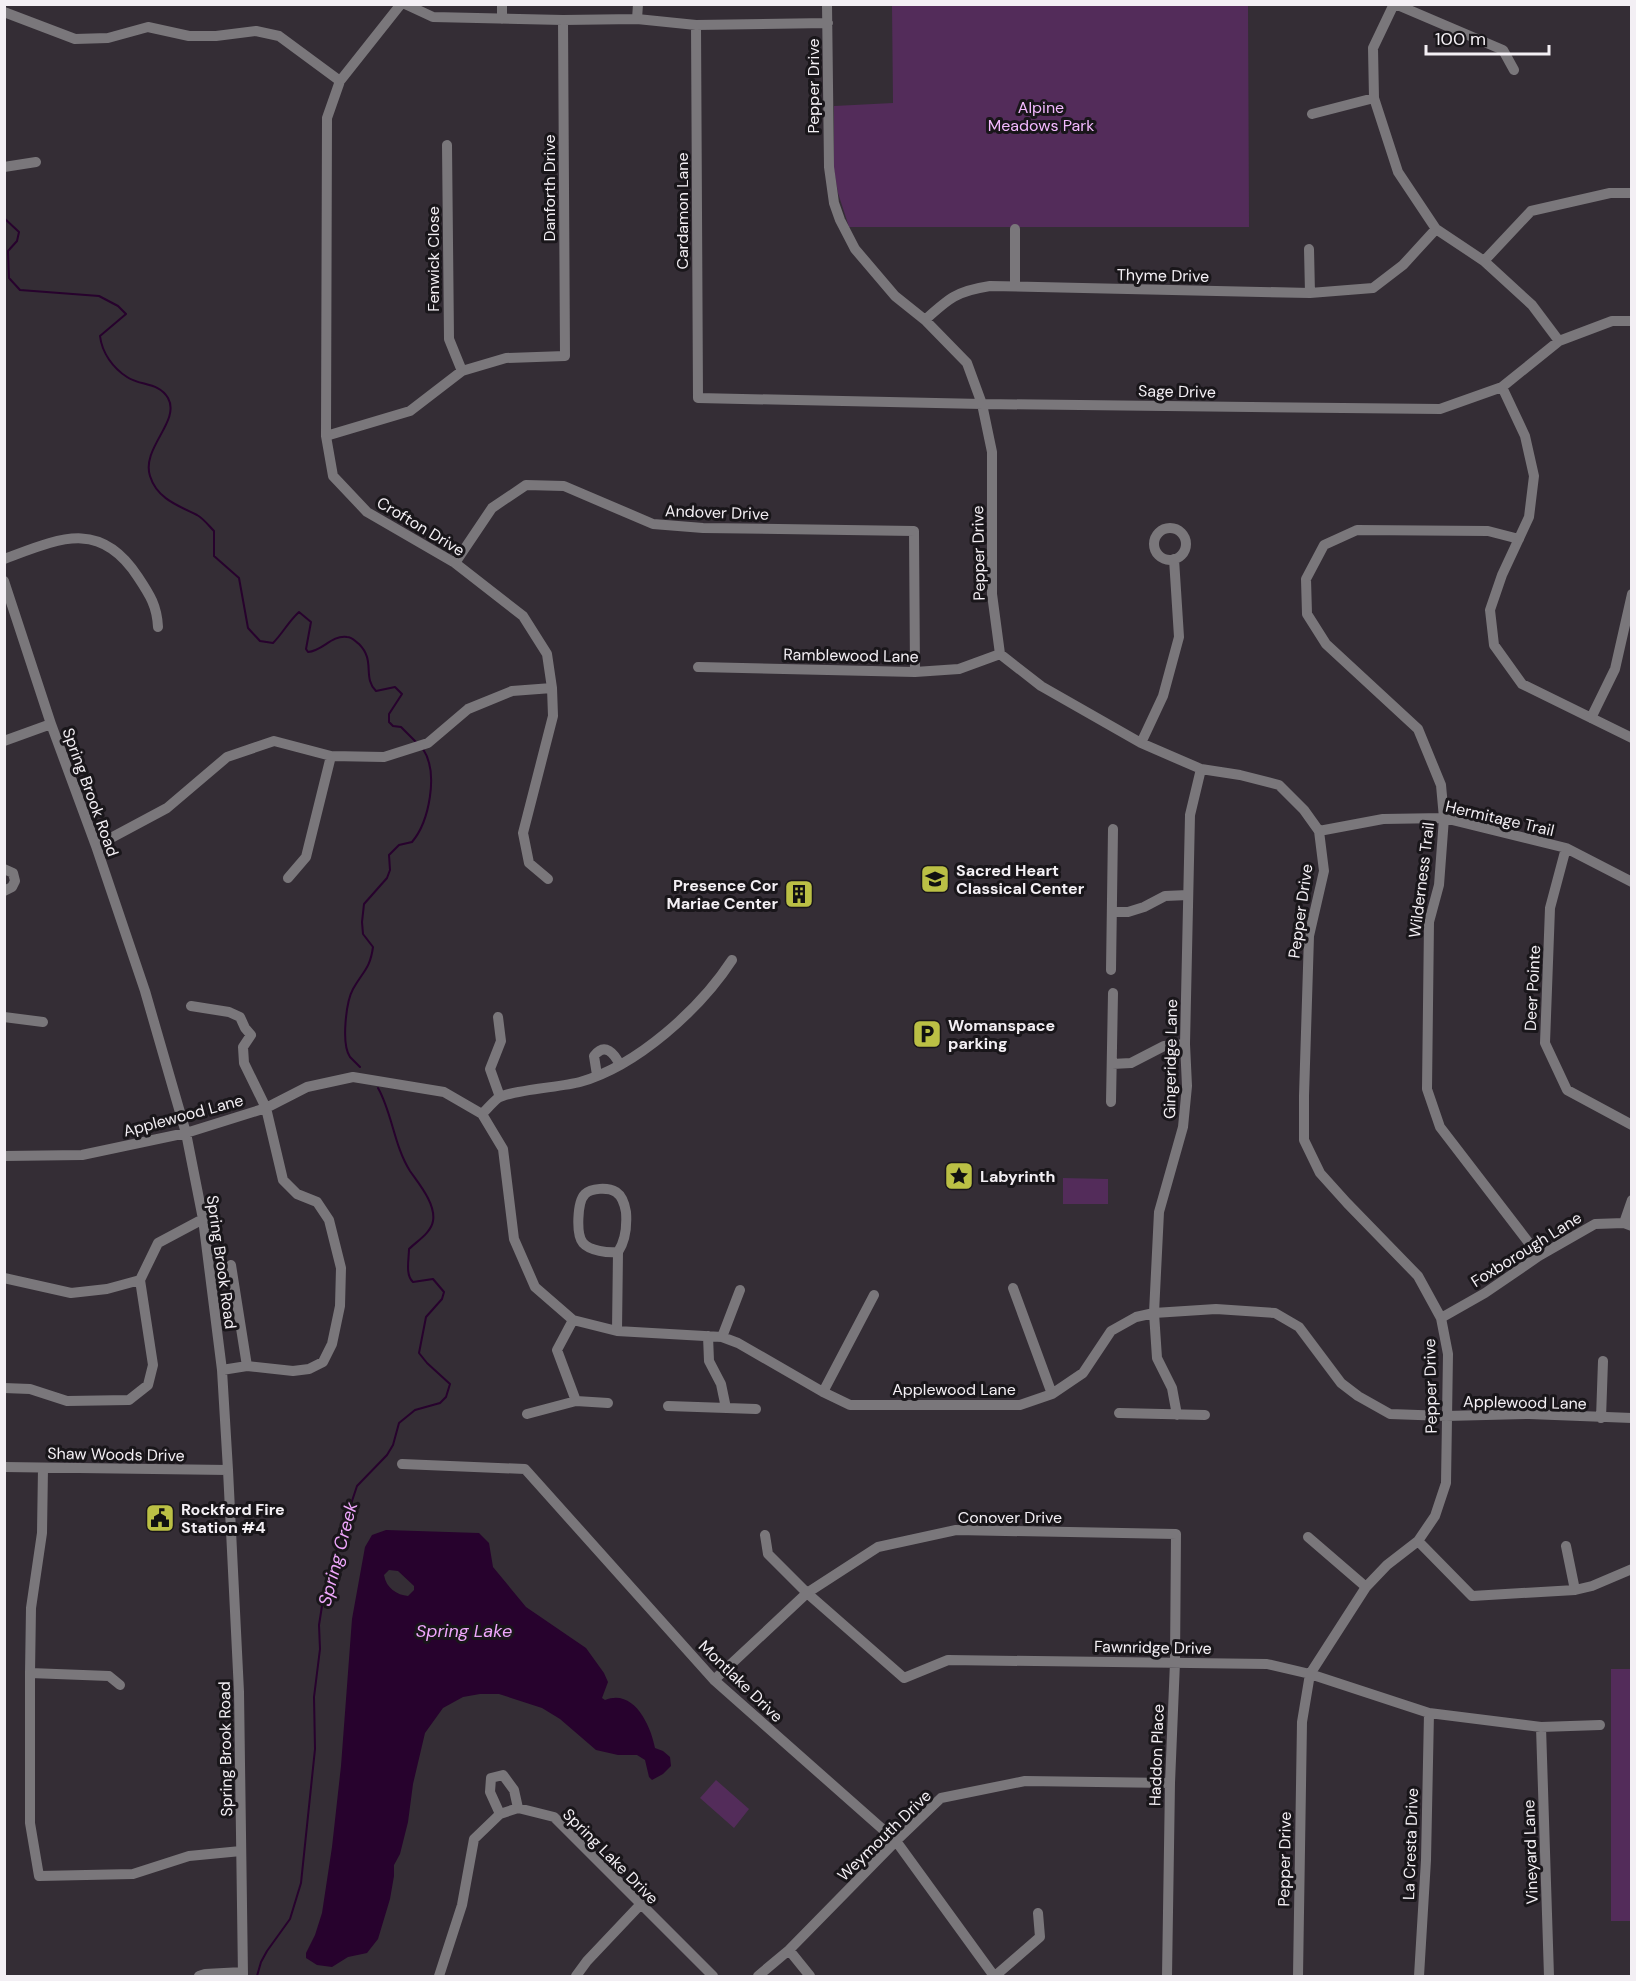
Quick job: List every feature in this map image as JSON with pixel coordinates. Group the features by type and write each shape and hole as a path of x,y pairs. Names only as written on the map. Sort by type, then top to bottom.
{"street":[{"path":"403,4 433,17 637,19 696,24 828,23"},
{"name":"Crofton Drive","path":"403,4 340,81 327,118 326,436 333,476 367,512 455,563 523,616 547,654 553,716 523,833 529,863 548,879"},
{"path":"502,4 502,19"},
{"path":"637,19 638,4"},
{"name":"Pepper Drive","path":"828,4 829,167 834,203 840,220 855,249 894,296 925,320 967,363 982,404 992,452 992,594 1000,654 1041,686 1141,743 1201,769 1240,775 1279,785 1304,810 1319,831 1324,871 1309,936 1304,1140 1320,1173 1418,1276 1442,1318 1448,1354 1446,1484 1435,1516 1418,1541 1387,1565 1366,1587 1310,1674 1302,1722 1298,1977"},
{"path":"1514,70 1503,50 1394,4 1373,48 1374,98 1398,172 1436,229 1484,261 1532,305 1559,341"},
{"path":"4,12 75,39 108,38 148,27 189,36 216,36 256,31 279,36 340,81"},
{"name":"Danforth Drive","path":"462,371 506,358 565,356 563,20"},
{"name":"Cardamon Lane","path":"696,24 698,398"},
{"path":"1312,114 1374,98"},
{"name":"Fenwick Close","path":"447,145 449,339 462,371"},
{"path":"4,167 36,162"},
{"path":"1484,261 1531,211 1610,193 1632,193"},
{"path":"1015,229 1015,286"},
{"name":"Thyme Drive","path":"925,320 944,303 965,291 990,286 1311,293 1373,288 1403,265 1436,229"},
{"path":"1308,249 1311,293"},
{"name":"Sage Drive","path":"698,398 1440,409 1502,387 1559,341 1612,321 1632,321"},
{"path":"326,436 410,411 462,371"},
{"path":"1502,387 1525,436 1534,476 1529,517 1502,575 1490,610 1494,645 1522,684 1632,738"},
{"name":"Andover Drive","path":"455,563 492,508 526,485 564,486 653,524 703,528 914,531 915,672"},
{"name":"Wilderness Trail","path":"1519,539 1488,531 1357,530 1324,545 1306,579 1307,614 1326,644 1418,729 1441,785 1444,818 1439,885 1429,922 1427,1089 1440,1127 1539,1257"},
{"path":"4,559 53,541 72,538 91,539 111,547 130,563 141,581 158,610 158,627"},
{"path":"1141,743 1163,696 1179,637 1174,559"},
{"name":"Spring Brook Road","path":"4,581 51,724 96,846 145,991 186,1133 203,1219 222,1370 228,1470 239,1692 243,1974"},
{"path":"1592,718 1615,669 1629,621 1632,594"},
{"name":"Ramblewood Lane","path":"698,667 915,672 959,669 1000,654"},
{"path":"96,846 167,808 226,757 274,741 331,756 384,757 425,744 468,709 512,691 552,688"},
{"path":"4,741 51,724"},
{"path":"288,878 306,857 331,756"},
{"name":"Gingeridge Lane","path":"1177,1415 1172,1388 1157,1358 1154,1313 1159,1212 1183,1127 1187,1086 1185,1044 1190,815 1201,769"},
{"name":"Hermitage Trail","path":"1319,831 1383,819 1444,818 1566,848 1632,882"},
{"path":"1111,970 1113,828"},
{"name":"Deer Pointe","path":"1566,848 1550,908 1545,1042 1568,1090 1632,1125"},
{"path":"4,869 13,873 15,880 12,887 4,891"},
{"path":"1112,912 1128,912 1165,896 1188,895"},
{"path":"482,1114 500,1097 579,1082 620,1065 644,1049 697,1005 732,960"},
{"path":"1111,1102 1113,993"},
{"path":"191,1006 228,1012 240,1017 251,1035 243,1047 244,1063 266,1108 283,1180 297,1194 317,1202 329,1220 341,1268 340,1306 332,1344 323,1362 309,1369 293,1371 247,1366 222,1370"},
{"path":"4,1017 43,1022"},
{"path":"498,1017 501,1041 490,1069 500,1097"},
{"path":"1112,1064 1131,1063 1164,1046 1185,1044"},
{"path":"597,1075 594,1056 604,1048 609,1049 615,1055 620,1065"},
{"name":"Applewood Lane","path":"4,1156 82,1155 186,1133 266,1108 307,1087 353,1077 444,1092 482,1114 503,1149 514,1239 518,1249 535,1287 573,1320 617,1331 722,1337 738,1343 850,1405 1020,1405 1052,1394 1083,1373 1111,1331 1136,1317 1154,1313 1216,1309 1275,1312 1299,1327 1341,1383 1358,1396 1390,1414 1446,1416 1529,1414 1632,1418"},
{"path":"617,1331 618,1252 624,1244 626,1210 622,1199 616,1192 593,1190 585,1194 580,1202 579,1234 583,1243 591,1248 609,1253 618,1252"},
{"path":"1628,1224 1632,1200"},
{"path":"4,1388 30,1389 67,1401 129,1400 147,1385 153,1365 140,1280 158,1243 203,1219"},
{"name":"Foxborough Lane","path":"1442,1318 1595,1224 1628,1224"},
{"path":"231,1265 247,1366"},
{"path":"4,1278 71,1293 107,1289 140,1280"},
{"path":"1013,1288 1052,1394"},
{"path":"722,1337 740,1290"},
{"path":"823,1392 874,1295"},
{"path":"573,1320 557,1350 576,1401"},
{"path":"708,1336 709,1361 721,1384 726,1408"},
{"name":"Applewood Lane","path":"1601,1418 1603,1362"},
{"path":"527,1414 576,1401 608,1403"},
{"path":"668,1406 756,1409"},
{"path":"1119,1413 1204,1415"},
{"name":"Montlake Drive","path":"402,1464 525,1469 714,1680 896,1841 995,1977"},
{"name":"Shaw Woods Drive","path":"4,1467 228,1470"},
{"path":"43,1468 40,1549 31,1608 30,1673 30,1823 39,1876 133,1874 189,1856 241,1851"},
{"name":"Conover Drive","path":"714,1680 807,1593 878,1547 956,1530 1176,1534"},
{"name":"Haddon Place","path":"1167,1977 1176,1534"},
{"name":"Fawnridge Drive","path":"765,1535 768,1554 807,1593 904,1678 948,1660 1267,1664 1310,1674 1429,1713 1541,1727 1600,1725"},
{"path":"1308,1536 1366,1587"},
{"path":"1418,1541 1472,1596 1575,1590 1592,1586 1632,1569"},
{"path":"1566,1546 1575,1590"},
{"path":"30,1673 109,1676 120,1684"},
{"name":"La Cresta Drive","path":"1419,1977 1426,1860 1429,1713"},
{"name":"Vineyard Lane","path":"1541,1727 1549,1977"},
{"path":"439,1977 462,1905 474,1839 500,1814 518,1808 514,1790 503,1775 490,1778 490,1792 500,1814"},
{"name":"Weymouth Drive","path":"758,1977 789,1950 941,1798 1025,1781 1170,1784"},
{"name":"Spring Lake Drive","path":"518,1808 554,1817 713,1977"},
{"path":"576,1977 587,1961 640,1905"},
{"path":"995,1977 1040,1937 1038,1913"},
{"path":"789,1950 810,1977"},
{"path":"200,1977 206,1974 243,1974"}],"green space":[{"name":"Alpine Meadows Park","path":"892,5 1248,5 1249,227 849,227 838,193 834,170 834,106 893,103"},
{"path":"1063,1178 1108,1179 1108,1204 1063,1204"},
{"path":"1611,1669 1631,1669 1631,1921 1611,1921"},
{"path":"716,1780 749,1809 734,1828 700,1798"}],"water":[{"name":"Spring Lake","path":"386,1530 479,1533 489,1543 493,1567 526,1607 586,1648 608,1682 602,1698 605,1700 624,1699 633,1704 650,1730 655,1748 670,1757 671,1766 652,1780 649,1777 645,1760 637,1755 618,1755 596,1750 560,1719 542,1708 499,1694 463,1697 443,1708 425,1733 413,1784 408,1822 400,1854 394,1865 390,1899 378,1939 367,1953 348,1957 332,1967 317,1965 306,1958 306,1953 322,1913 341,1766 352,1619 365,1547 372,1535","holes":["389,1570 398,1571 414,1586 414,1590 408,1596 393,1590 385,1580 384,1575"]}],"waterway":[{"name":"Spring Creek","path":"4,218 19,232 17,241 8,251 9,278 20,290 99,296 118,306 126,314 100,336 106,354 113,365 127,377 160,389 168,398 171,407 166,425 151,455 149,466 153,484 163,496 200,517 214,531 214,556 239,578 248,628 260,641 273,643 299,612 311,622 306,649 308,652 336,638 353,639 364,650 370,680 376,691 395,687 402,694 389,714 389,722 393,726 401,727 417,743"},
{"name":"Spring Creek","path":"360,1067 347,1051 345,1033 350,995 372,954 373,947 363,934 364,904 387,878 390,870 389,855 399,845 412,842 423,822 431,784 428,759 423,749"},
{"name":"Spring Creek","path":"257,1976 267,1951 290,1919 301,1883 315,1749 314,1697 320,1649 319,1625 325,1587 352,1501 357,1486 387,1455 393,1445 399,1423 415,1410 440,1403 446,1397 450,1384 419,1353 426,1317 442,1299 444,1292 433,1279 413,1282 408,1271 409,1249 430,1229 433,1221 432,1208 405,1161 378,1088"}],"place":[{"name":"Sacred Heart Classical Center","path":"935,879"},
{"name":"Presence Cor Mariae Center","path":"799,894"},
{"name":"Womanspace parking","path":"927,1034"},
{"name":"Labyrinth","path":"959,1176"},
{"name":"Rockford Fire Station #4","path":"160,1518"}]}
